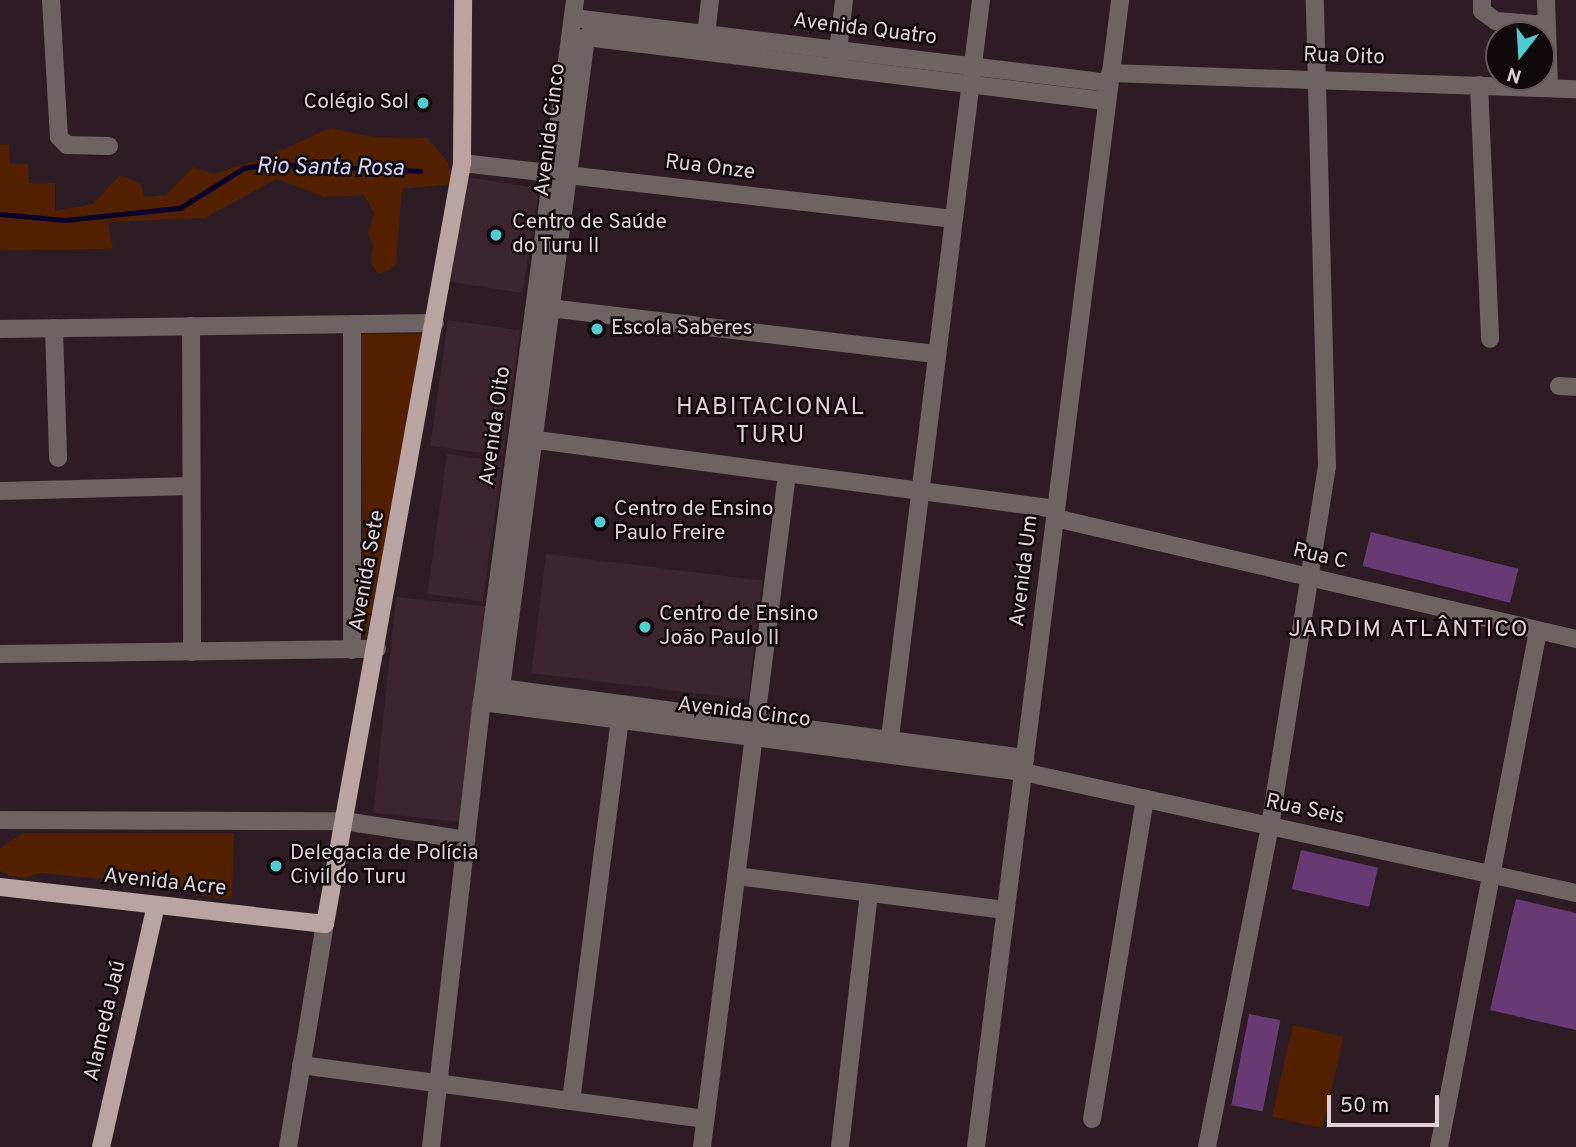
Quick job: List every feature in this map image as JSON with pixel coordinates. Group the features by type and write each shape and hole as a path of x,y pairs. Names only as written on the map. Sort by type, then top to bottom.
{"main road":[{"name":"Avenida Sete","path":"325,924 377,649 461,163 463,0"},
{"name":"Avenida Acre","path":"0,887 325,924"},
{"name":"Alameda Jaú","path":"101,1147 156,905"}],"street":[{"path":"51,0 59,137 76,147 109,146"},
{"path":"705,43 710,0"},
{"path":"836,68 844,0"},
{"path":"889,747 981,0"},
{"name":"Avenida Um","path":"976,1147 1120,0"},
{"path":"1207,1147 1270,826 1328,453 1315,0"},
{"path":"1482,0 1482,11 1496,21"},
{"path":"1546,0 1547,21"},
{"path":"574,9 586,37"},
{"path":"560,174 574,9"},
{"name":"Avenida Quatro","path":"574,9 705,43 836,68 1109,86"},
{"name":"Avenida Quatro","path":"586,37 838,50 972,76"},
{"name":"Avenida Cinco","path":"586,37 560,174 526,439 501,688 621,712"},
{"name":"Rua Oito","path":"1109,86 1318,79 1485,85"},
{"path":"1479,85 1490,339"},
{"name":"Rua Oito","path":"1555,88 1576,89"},
{"name":"Rua Onze","path":"461,163 954,219"},
{"path":"543,307 937,354"},
{"path":"0,329 435,323"},
{"path":"352,324 352,650"},
{"path":"191,326 192,652"},
{"path":"54,328 58,458"},
{"name":"Rua C","path":"526,439 920,491 1055,514 1309,578 1576,639"},
{"name":"Avenida Oito","path":"431,1147 482,702 526,439"},
{"path":"702,1147 787,474"},
{"path":"0,491 191,485"},
{"path":"1439,1147 1538,631"},
{"path":"0,654 377,649"},
{"path":"482,702 501,688"},
{"name":"Avenida Cinco","path":"482,702 621,712 1024,765"},
{"path":"571,1101 621,712"},
{"name":"Rua Seis","path":"1024,765 1145,798 1576,892"},
{"path":"1092,1119 1145,798"},
{"path":"0,820 344,821 467,840"},
{"path":"736,876 1005,910"},
{"path":"840,1147 869,894"},
{"name":"Avenida Sete","path":"288,1147 325,924"},
{"path":"301,1065 705,1119"}],"shaded area":[{"path":"330,128 373,137 427,138 448,162 452,184 402,189 396,264 390,270 378,274 371,263 373,246 368,233 374,213 364,195 325,197 277,179 204,218 108,222 113,249 0,250 0,145 9,144 10,163 28,164 29,183 55,183 55,211 93,204 120,175 141,184 144,197 166,195 193,167 214,174 264,158"},
{"name":"Centro de Saúde do Turu II","path":"467,177 539,188 523,293 450,282"},
{"path":"448,320 520,330 503,456 430,446"},
{"path":"359,334 423,334 366,641"},
{"path":"447,454 502,462 483,601 427,594"},
{"name":"Centro de Ensino João Paulo II","path":"546,554 762,581 748,700 531,673"},
{"path":"396,597 487,607 465,822 373,813"},
{"path":"23,833 234,833 232,899 205,896 189,888 41,873 24,878 10,876 0,871 0,848"},
{"path":"1293,1025 1344,1037 1323,1128 1272,1117"}],"building":[{"path":"1371,532 1518,569 1510,603 1363,566"},
{"path":"1301,850 1378,868 1369,907 1292,889"},
{"path":"1516,899 1576,913 1576,1030 1490,1010"},
{"path":"1249,1014 1280,1020 1263,1111 1231,1105"}],"waterway":[{"name":"Rio Santa Rosa","path":"0,214 65,220 180,208 244,168 267,164 420,171"}],"place":[{"name":"Colégio Sol","path":"423,103"},
{"name":"Centro de Saúde do Turu II","path":"496,235"},
{"name":"Escola Saberes","path":"597,329"},
{"name":"Centro de Ensino Paulo Freire","path":"600,522"},
{"name":"Centro de Ensino João Paulo II","path":"645,627"},
{"name":"Delegacia de Polícia Civil do Turu","path":"276,866"}],"district":[{"name":"HABITACIONAL TURU","path":"771,423"},
{"name":"JARDIM ATLÂNTICO","path":"1409,631"}]}
